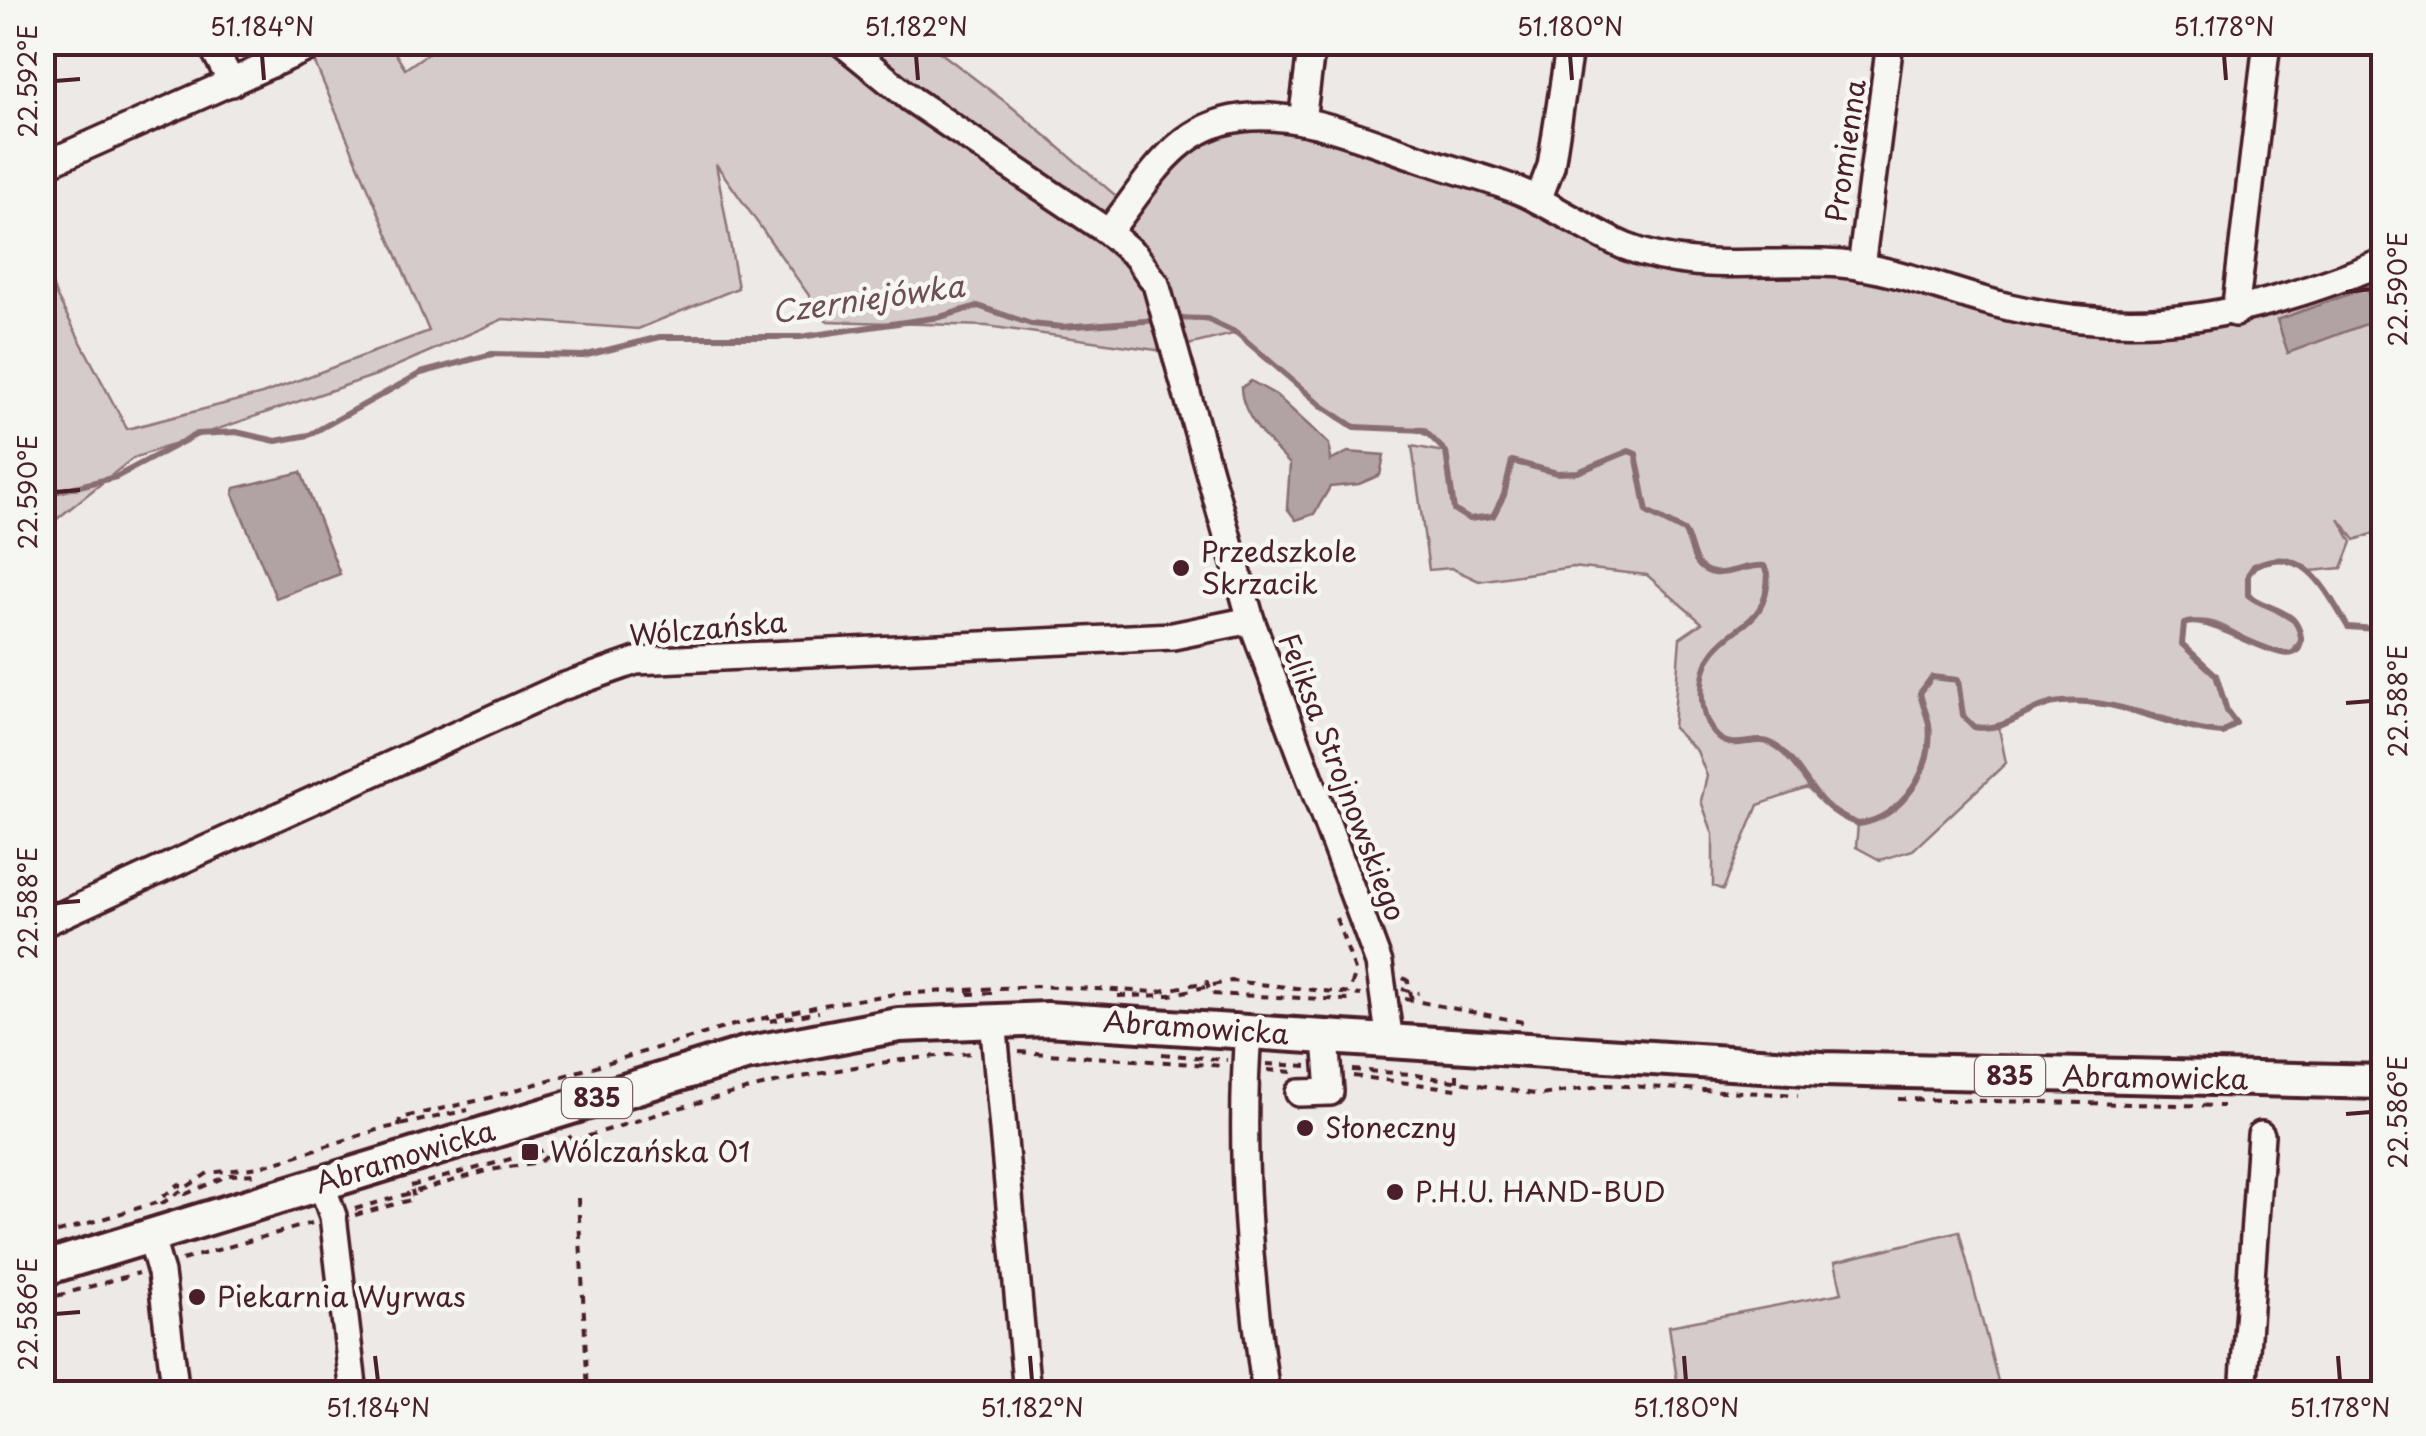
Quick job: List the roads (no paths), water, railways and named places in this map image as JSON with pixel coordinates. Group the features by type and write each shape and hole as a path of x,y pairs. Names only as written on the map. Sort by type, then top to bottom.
{"main road":[{"name":"Abramowicka","path":"42,1268 321,1183 408,1179 772,1047 880,1028 994,1039 1085,1020 1246,1054 1328,1060 1390,1042 1912,1073 2384,1082"}],"street":[{"path":"210,42 232,83"},
{"path":"42,166 321,42"},
{"name":"Feliksa Strojnowskiego","path":"841,42 912,99 1108,232 1144,265 1161,298 1175,342 1224,533 1252,620 1379,963 1390,1042"},
{"path":"1302,121 1312,42"},
{"path":"1538,200 1551,166 1570,42"},
{"name":"Promienna","path":"1860,267 1890,42"},
{"path":"2235,313 2234,292 2267,42"},
{"path":"1108,232 1160,162 1198,132 1243,118 1302,121 1474,174 1538,200 1622,245 1666,258 1693,264 1860,267 2061,318 2131,322 2235,313 2286,300 2384,262"},
{"name":"Wólczańska","path":"42,924 559,688 636,661 1173,636 1252,620"},
{"path":"994,1039 1027,1394"},
{"path":"1246,1054 1248,1255 1266,1394"},
{"path":"1299,1093 1330,1092 1328,1060"},
{"path":"2243,1394 2261,1135"},
{"path":"321,1183 334,1221 354,1394"},
{"path":"150,1236 160,1267 176,1394"}],"waterway":[{"name":"Czerniejówka","path":"42,495 116,477 197,434 236,432 276,441 309,435 421,373 492,354 583,356 660,337 800,337 940,317 978,306 1031,324 1062,327 1158,320"},
{"name":"Czerniejówka","path":"1171,318 1207,319 1237,333 1322,406 1354,427 1424,430 1446,452 1454,510 1469,519 1493,516 1504,495 1512,461 1557,473 1578,472 1629,451 1636,454 1647,512 1684,531 1703,569 1719,573 1764,566 1768,573 1763,603 1757,613 1723,641 1708,660 1702,695 1711,729 1732,743 1762,741 1776,746 1829,808 1858,824 1874,820 1901,802 1921,774 1927,757 1929,724 1920,693 1932,677 1958,680 1963,716 1974,727 1998,726 2050,704 2084,702 2223,733 2236,723 2227,711 2216,675 2182,644 2184,624 2216,627 2288,654 2298,650 2301,637 2290,617 2248,595 2248,575 2254,566 2272,560 2301,565 2322,586 2348,627 2376,629 2384,624"}],"place":[{"name":"Przedszkole Skrzacik","path":"1181,568"},
{"name":"Słoneczny","path":"1305,1128"},
{"name":"Wólczańska 01","path":"530,1152"},
{"name":"P.H.U. HAND-BUD","path":"1395,1192"},
{"name":"Piekarnia Wyrwas","path":"197,1297"}]}
